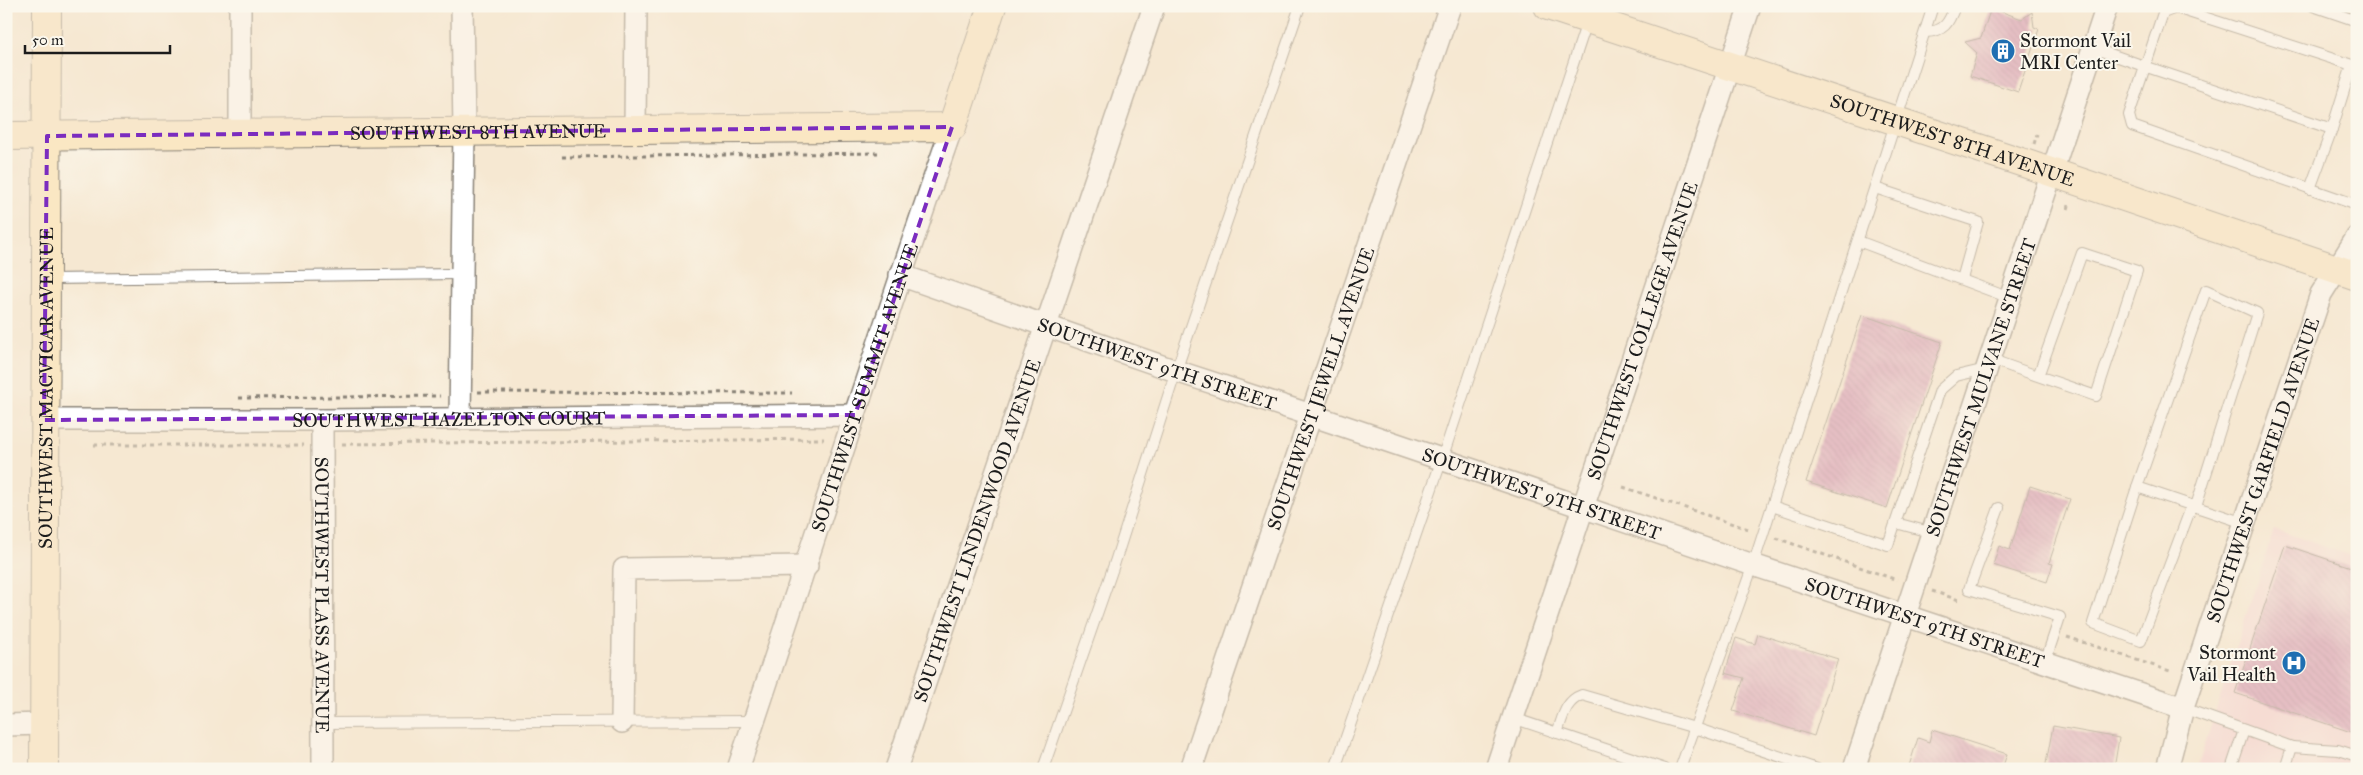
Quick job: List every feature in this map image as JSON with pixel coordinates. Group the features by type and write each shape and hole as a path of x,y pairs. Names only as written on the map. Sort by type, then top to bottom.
{"street":[{"name":"SOUTHWEST MACVICAR AVENUE","path":"44,769 46,6"},
{"path":"240,6 240,133"},
{"path":"460,418 460,274 464,130 462,6"},
{"path":"635,130 636,6"},
{"name":"SOUTHWEST SUMMIT AVENUE","path":"738,769 807,566 900,275 992,6"},
{"name":"SOUTHWEST LINDENWOOD AVENUE","path":"896,769 1154,6"},
{"name":"SOUTHWEST JEWELL AVENUE","path":"1191,769 1450,6"},
{"name":"SOUTHWEST 8TH AVENUE","path":"1548,6 1590,13 1729,66 2052,172 2347,272"},
{"name":"SOUTHWEST COLLEGE AVENUE","path":"1496,769 1750,6"},
{"name":"SOUTHWEST MULVANE STREET","path":"1854,769 2107,6"},
{"name":"SOUTHWEST 8TH AVENUE","path":"6,136 464,130 952,127"},
{"name":"SOUTHWEST GARFIELD AVENUE","path":"2167,769 2183,708 2321,294 2347,272 2357,237"},
{"name":"SOUTHWEST 9TH STREET","path":"900,275 1045,327 1311,414 1753,566 2183,708"},
{"name":"SOUTHWEST HAZELTON COURT","path":"44,420 322,420 855,415"},
{"name":"SOUTHWEST PLASS AVENUE","path":"322,420 322,769"},
{"path":"622,722 624,569 807,566"},
{"path":"6,725 44,724"}],"lane":[{"path":"1043,769 1115,562 1176,371 1300,6"},
{"path":"1680,769 1753,566 1933,6"},
{"path":"1925,32 1942,29 1949,23 1954,6"},
{"path":"2313,6 2357,21"},
{"path":"2310,189 2354,66 2176,8 2163,13 2129,115 2132,126 2310,189 2357,205"},
{"path":"1335,769 1442,459 1590,13"},
{"path":"2093,48 2332,129"},
{"path":"1874,188 1978,222 1962,279"},
{"path":"1858,240 2010,298"},
{"path":"1772,506 1888,545 1940,390 1956,376 1989,364 2038,376 2096,396 2137,271 2082,253 2038,376"},
{"path":"45,279 460,274"},
{"path":"2206,290 2257,313 2194,506 2141,641 2093,623 2137,487 2206,290"},
{"path":"2137,487 2244,523"},
{"path":"1999,508 1969,588 2060,617 2045,662"},
{"path":"1896,523 1933,533"},
{"path":"1557,733 1566,707 1572,698 1582,695 1695,728 1817,769"},
{"path":"2183,708 2292,747 2338,750 2357,756"},
{"path":"1513,718 1665,769"},
{"path":"322,723 754,720"},
{"path":"2231,769 2244,730"},
{"path":"2285,769 2292,747"}],"path":[{"path":"562,157 886,153"},
{"path":"230,398 446,396 460,391 796,394"},
{"path":"94,445 322,445 824,439"}],"highlighted area":[{"path":"952,127 855,415 44,420 47,136"}],"shaded area":[{"name":"Stormont Vail Health","path":"2274,529 2357,558 2357,769 2197,769"}],"building":[{"name":"Stormont Vail MRI Center","path":"1991,8 2022,19 2032,12 2034,27 2039,29 2018,92 1970,76 1977,53 1965,42 1981,38"},
{"path":"1862,315 1942,342 1887,508 1806,482"},
{"path":"2030,486 2070,499 2049,563 2053,564 2047,582 1993,565 1999,546 2010,550"},
{"path":"2285,545 2357,569 2357,734 2235,693"},
{"path":"1758,634 1838,659 1814,736 1733,711 1744,678 1725,673 1736,638 1755,644"},
{"path":"2053,726 2119,738 2114,769 2045,769"},
{"path":"1932,730 2007,754 2002,769 1908,769 1918,738 1929,742"}],"place":[{"name":"Stormont Vail MRI Center","path":"2003,51"},
{"name":"Stormont Vail Health","path":"2294,663"}]}
